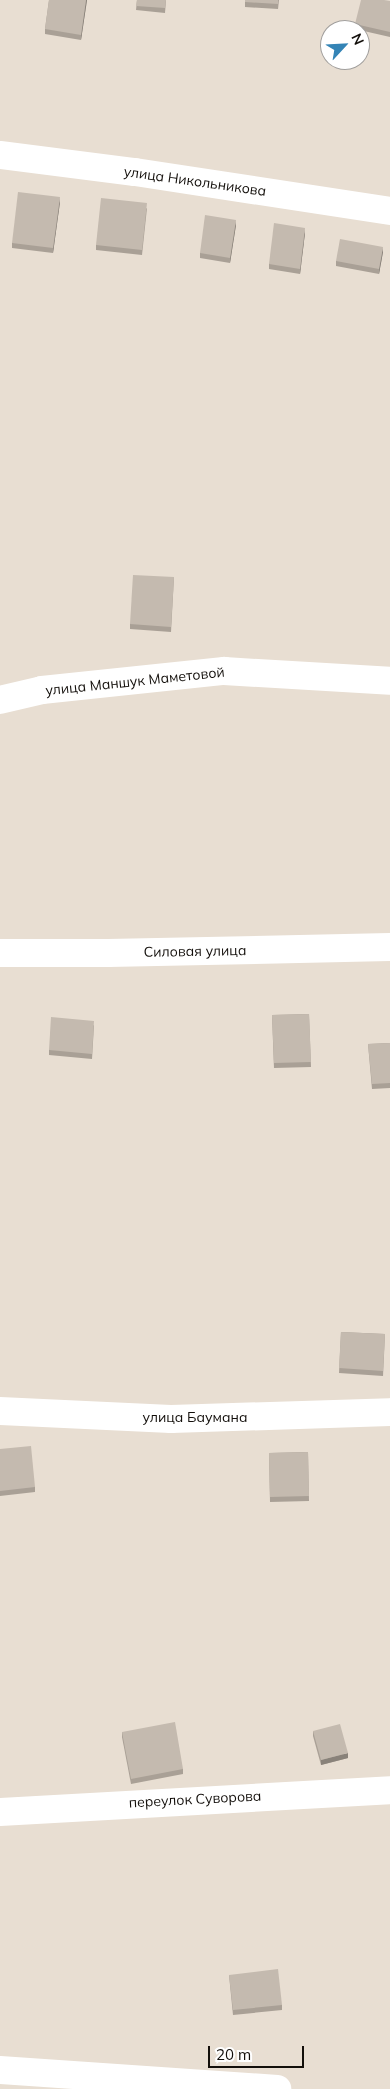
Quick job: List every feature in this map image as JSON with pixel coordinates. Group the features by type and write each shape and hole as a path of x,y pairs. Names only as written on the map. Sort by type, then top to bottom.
{"street":[{"name":"улица Никольникова","path":"0,155 135,172 390,211"},
{"name":"улица Маншук Маметовой","path":"0,700 42,690 224,671 390,681"},
{"name":"Силовая улица","path":"0,952 108,953 390,947"},
{"name":"улица Баумана","path":"0,1412 171,1419 390,1412"},
{"name":"переулок Суворова","path":"0,1812 390,1790"},
{"path":"0,2070 277,2089"}],"building":[{"path":"49,0 86,0 81,35 45,29"},
{"path":"137,0 166,0 165,8 136,6"},
{"path":"245,0 278,0 278,4 245,2"},
{"path":"361,0 390,1 390,32 370,27 370,20 356,20"},
{"path":"18,192 60,197 53,248 12,243"},
{"path":"101,198 147,203 142,250 96,245"},
{"path":"205,215 236,220 230,258 200,253"},
{"path":"274,223 305,228 300,269 269,264"},
{"path":"340,239 383,247 379,269 336,261"},
{"path":"133,575 174,577 171,627 130,624"},
{"path":"309,1014 311,1062 274,1063 272,1015"},
{"path":"51,1017 94,1021 92,1054 49,1050"},
{"path":"390,1043 390,1083 372,1084 368,1044"},
{"path":"341,1332 385,1334 383,1371 339,1368"},
{"path":"31,1446 35,1487 0,1491 0,1449"},
{"path":"308,1452 309,1496 270,1497 269,1453"},
{"path":"175,1722 183,1769 131,1779 122,1732"},
{"path":"340,1724 348,1753 321,1760 313,1731"},
{"path":"278,1969 282,2005 233,2010 229,1975"}]}
